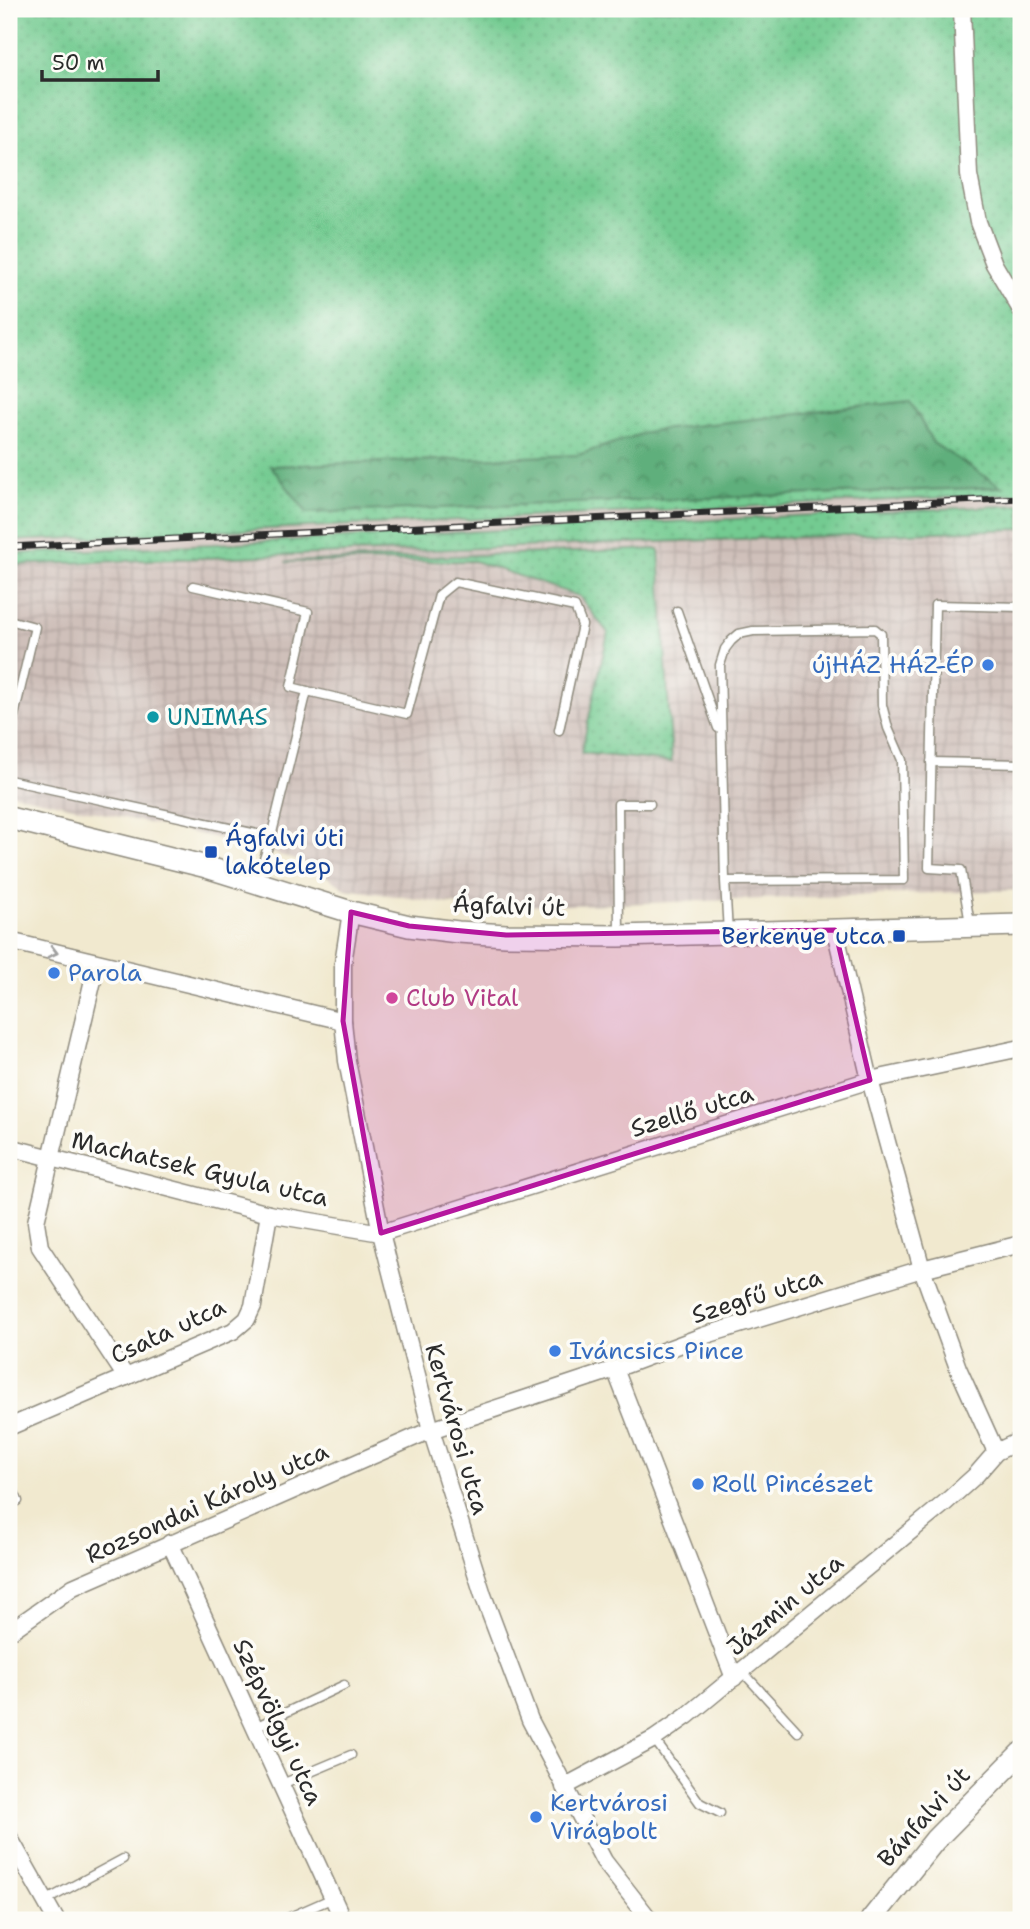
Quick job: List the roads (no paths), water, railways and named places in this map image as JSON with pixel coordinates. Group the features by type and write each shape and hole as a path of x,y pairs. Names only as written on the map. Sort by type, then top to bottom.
{"street":[{"path":"962,9 969,175 978,222 994,264 1021,310"},
{"name":"Ágfalvi út","path":"9,818 203,866 351,912 409,926 458,932 619,936 1021,925"},
{"name":"Kertvárosi utca","path":"351,912 343,963 342,1021 346,1061 381,1233 431,1430 492,1620 530,1720 604,1861 650,1920"},
{"path":"835,930 870,1080 922,1269 958,1368 996,1452"},
{"path":"9,941 342,1021"},
{"path":"97,963 36,1213 40,1247 126,1377"},
{"name":"Szellő utca","path":"381,1233 870,1080 1021,1048"},
{"name":"Machatsek Gyula utca","path":"9,1147 269,1213 381,1233"},
{"name":"Csata utca","path":"9,1427 233,1331 247,1319 253,1306 269,1213"},
{"name":"Szegfű utca","path":"431,1430 615,1369 703,1336 922,1269 1021,1244"},
{"path":"615,1369 738,1674"},
{"name":"Rozsondai Károly utca","path":"9,1632 73,1587 431,1430"},
{"name":"Jázmin utca","path":"564,1787 654,1739 738,1674 946,1502 976,1475 996,1452 1021,1440"},
{"name":"Szépvölgyi utca","path":"170,1543 343,1920"},
{"name":"Bánfalvi út","path":"871,1920 935,1840 1021,1753"},
{"path":"9,1837 56,1920"}],"lane":[{"path":"193,586 308,612 291,687 407,714 439,595 455,582 575,607 582,625 559,730"},
{"path":"970,927 961,870 929,868 934,605 1021,607"},
{"path":"677,611 721,737"},
{"path":"9,621 35,627 9,737"},
{"path":"724,881 904,880 902,760 888,728 882,705 881,634 868,628 753,631 739,634 725,649 720,665 724,881 728,933"},
{"path":"256,882 271,837 307,691"},
{"path":"931,762 1021,764"},
{"path":"9,780 271,837"},
{"path":"619,936 618,804 650,804"},
{"path":"1020,845 1021,925"},
{"path":"9,1481 18,1501"},
{"path":"738,1674 799,1732"},
{"path":"255,1727 344,1685"},
{"path":"654,1739 700,1803 720,1813"},
{"path":"282,1784 351,1755"},
{"path":"45,1901 123,1859"},
{"path":"283,1920 333,1898"}],"railway":[{"path":"9,547 1021,498"}],"place":[{"name":"újHÁZ HÁZ-ÉP","path":"988,665"},
{"name":"UNIMAS","path":"153,717"},
{"name":"Ágfalvi úti lakótelep","path":"211,852"},
{"name":"Berkenye utca","path":"899,936"},
{"name":"Parola","path":"54,973"},
{"name":"Club Vital","path":"392,998"},
{"name":"Iváncsics Pince","path":"555,1351"},
{"name":"Roll Pincészet","path":"698,1484"},
{"name":"Kertvárosi Virágbolt","path":"536,1817"}]}
